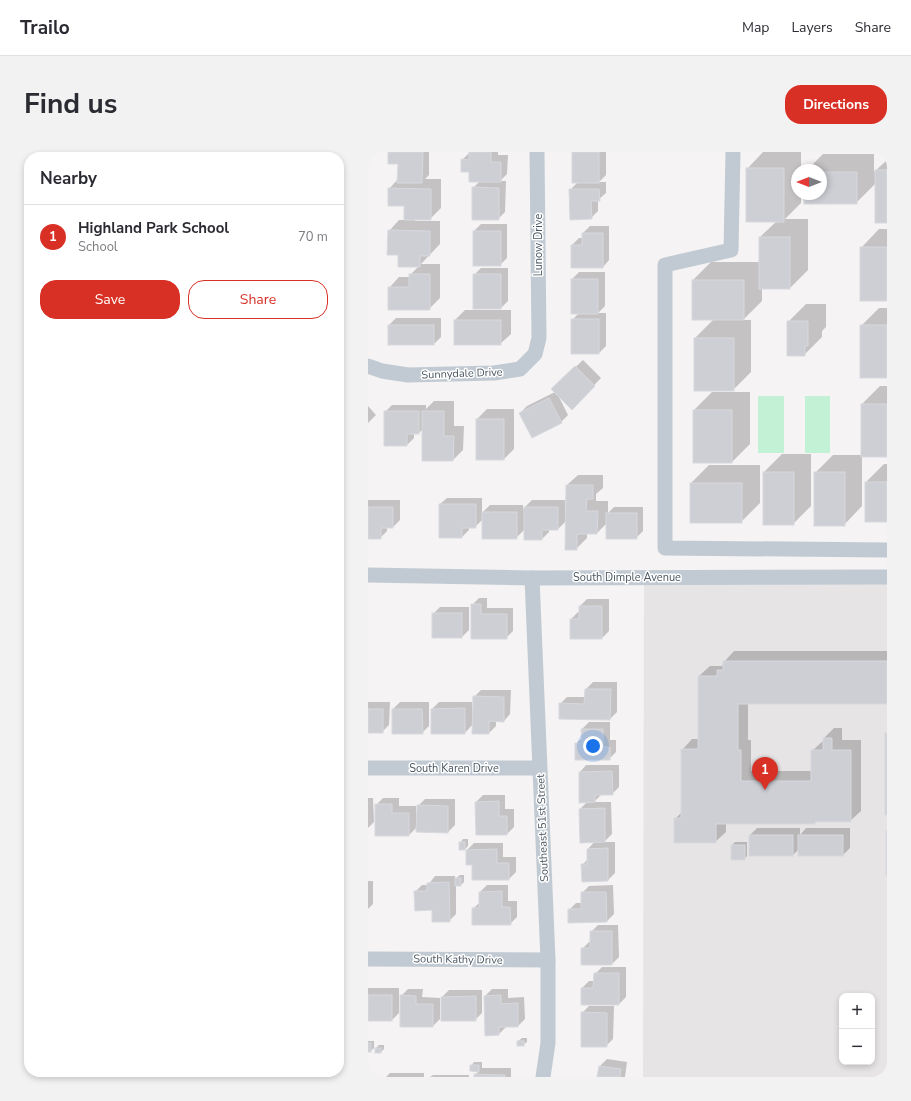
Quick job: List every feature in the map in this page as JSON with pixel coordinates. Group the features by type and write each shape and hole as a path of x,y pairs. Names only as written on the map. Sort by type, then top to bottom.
{"street":[{"name":"Lunow Drive","path":"537,152 539,338"},
{"path":"733,152 731,250 665,265 665,548 887,550"},
{"name":"Sunnydale Drive","path":"368,366 382,371 408,375 494,373 520,369 535,354 539,338"},
{"name":"South Dimple Avenue","path":"368,575 532,578 887,577"},
{"name":"Southeast 51st Street","path":"532,578 548,960 548,1043 543,1077"},
{"name":"South Karen Drive","path":"368,768 539,768"},
{"name":"South Kathy Drive","path":"368,959 548,960"}],"shaded area":[{"path":"644,584 887,584 887,1077 643,1077"}],"green space":[{"path":"758,396 784,396 784,453 758,453"},
{"path":"805,396 830,396 830,453 805,453"}],"building":[{"path":"388,152 423,152 422,183 397,183 398,164 388,164"},
{"path":"469,152 491,152 491,162 501,162 501,182 469,182 469,172 461,172 461,159 469,160"},
{"path":"572,152 599,152 599,183 572,183"},
{"path":"746,168 784,168 784,222 746,222"},
{"path":"875,170 887,170 887,223 875,223"},
{"path":"827,172 857,172 857,204 804,204 804,200 827,200"},
{"path":"472,187 499,188 499,220 472,220"},
{"path":"388,188 431,189 431,220 404,220 404,206 388,206"},
{"path":"569,189 599,189 600,201 591,201 592,219 570,220"},
{"path":"388,230 430,231 430,256 420,256 420,267 398,267 398,255 387,255"},
{"path":"473,231 501,231 501,266 473,266"},
{"path":"582,233 603,233 603,268 571,268 571,245 582,245"},
{"path":"759,237 790,237 790,289 759,289"},
{"path":"860,247 887,247 887,301 860,301"},
{"path":"409,274 430,274 430,310 388,310 388,287 409,287"},
{"path":"473,274 501,274 501,309 473,309"},
{"path":"571,279 598,279 598,314 571,314"},
{"path":"692,280 744,280 744,320 692,320"},
{"path":"571,319 599,319 599,354 571,354"},
{"path":"454,320 501,320 501,345 454,345"},
{"path":"787,321 808,321 808,346 805,346 805,356 787,356"},
{"path":"388,325 434,325 434,345 388,345"},
{"path":"860,325 887,325 887,378 860,378"},
{"path":"694,338 734,338 734,391 694,391"},
{"path":"575,366 595,386 572,410 551,389"},
{"path":"549,398 562,423 532,438 519,413"},
{"path":"861,404 887,404 887,457 861,457"},
{"path":"693,410 732,410 732,463 693,463"},
{"path":"384,411 419,411 419,434 407,434 407,446 384,446"},
{"path":"422,411 444,411 444,436 454,436 453,461 422,461"},
{"path":"476,419 504,419 504,460 476,460"},
{"path":"763,472 794,472 794,525 763,525"},
{"path":"814,472 845,472 845,526 814,526"},
{"path":"865,482 887,482 887,522 865,522"},
{"path":"690,483 742,483 742,523 690,523"},
{"path":"566,485 593,485 593,499 587,499 586,511 598,511 597,534 577,534 577,550 565,550"},
{"path":"439,504 476,504 476,528 462,528 462,538 439,538"},
{"path":"368,507 393,507 393,528 381,528 381,539 368,539"},
{"path":"524,507 558,507 558,530 542,530 542,540 524,540"},
{"path":"482,512 517,512 517,539 482,539"},
{"path":"606,513 637,513 637,539 606,539"},
{"path":"471,604 481,604 481,614 507,614 507,639 471,639"},
{"path":"579,606 602,606 602,639 570,639 570,619 579,619"},
{"path":"432,613 462,613 462,638 432,638"},
{"path":"723,661 887,661 887,704 738,704 738,750 741,750 741,781 811,781 811,750 823,750 823,738 832,738 832,750 851,750 851,822 815,822 815,824 716,824 716,843 674,843 674,818 681,818 681,749 698,749 698,676 717,676 717,670 723,670"},
{"path":"585,689 611,689 610,720 559,719 559,703 584,704"},
{"path":"473,696 504,697 504,722 489,721 489,734 472,734"},
{"path":"465,708 465,734 431,734 431,709"},
{"path":"368,709 383,709 383,733 368,733"},
{"path":"392,709 422,709 423,734 392,734"},
{"path":"581,729 603,729 603,747 610,747 610,760 575,760 575,743 582,743"},
{"path":"885,733 887,733 887,815 885,815"},
{"path":"612,771 613,795 595,795 595,802 579,803 579,772"},
{"path":"499,801 499,816 507,816 507,835 476,835 475,802"},
{"path":"375,804 392,804 392,813 409,813 409,836 375,836"},
{"path":"417,805 448,806 448,833 416,832"},
{"path":"605,808 605,842 580,843 579,809"},
{"path":"887,831 887,875 886,875"},
{"path":"749,835 793,835 793,856 749,856"},
{"path":"798,835 843,835 843,856 798,856"},
{"path":"459,842 465,842 465,850 459,850"},
{"path":"731,845 745,845 745,860 731,860"},
{"path":"608,848 608,881 582,882 581,864 587,864 587,849"},
{"path":"497,849 497,863 509,863 509,880 472,880 472,865 466,865 466,850"},
{"path":"455,878 461,878 461,886 455,886"},
{"path":"449,882 450,922 432,922 432,910 415,911 414,891 427,891 427,883"},
{"path":"502,891 502,907 510,907 511,925 472,925 472,908 479,908 479,892"},
{"path":"581,892 606,892 607,922 568,923 568,909 581,909"},
{"path":"590,931 612,931 612,965 581,965 581,948 590,948"},
{"path":"594,973 619,973 619,1005 581,1005 581,988 593,988"},
{"path":"368,995 392,995 392,1021 368,1021"},
{"path":"400,995 416,996 416,1004 433,1004 433,1027 400,1027"},
{"path":"501,995 501,1004 518,1003 518,1027 499,1027 499,1035 485,1036 484,996"},
{"path":"476,996 476,1021 441,1021 441,997"},
{"path":"581,1012 607,1013 607,1047 581,1047"},
{"path":"517,1041 524,1041 524,1046 517,1046"},
{"path":"368,1043 371,1043 371,1052 368,1052"},
{"path":"375,1048 381,1048 381,1053 375,1053"},
{"path":"470,1065 479,1065 479,1072 470,1071"},
{"path":"599,1066 621,1069 620,1077 597,1077"},
{"path":"474,1074 505,1075 505,1077 474,1077"}],"place":[{"name":"Highland Park School","path":"765,790"}]}
